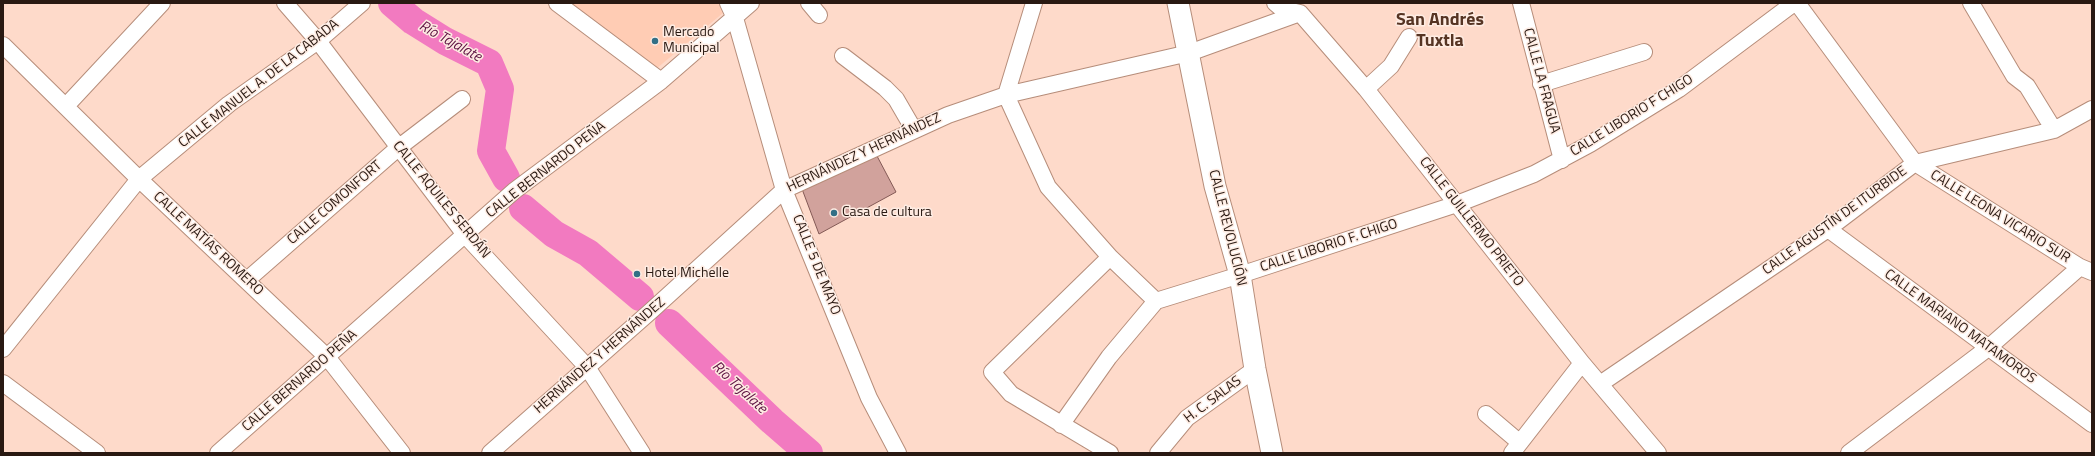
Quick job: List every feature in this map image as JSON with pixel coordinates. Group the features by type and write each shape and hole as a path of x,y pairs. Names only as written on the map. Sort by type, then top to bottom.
{"main road":[{"name":"CALLE REVOLUCIÓN","path":"1178,3 1215,186 1240,275 1255,369 1272,453"}],"street":[{"path":"66,106 162,3"},
{"name":"CALLE AQUILES SERDÁN","path":"285,3 318,41 466,236 587,367 642,453"},
{"name":"CALLE MANUEL A. DE LA CABADA","path":"3,349 139,179 229,104 318,41 362,3"},
{"path":"557,3 661,81"},
{"name":"CALLE 5 DE MAYO","path":"728,3 735,18 784,190 869,398 898,453"},
{"name":"CALLE BERNARDO PEÑA","path":"218,453 466,236 514,191 661,81 751,3"},
{"path":"1034,3 1006,95 1048,187 1110,256 1156,301 1109,357 1061,425"},
{"path":"1274,3 1282,9 1300,13"},
{"name":"CALLE LA FRAGUA","path":"1521,3 1562,160"},
{"name":"CALLE LIBORIO F CHIGO","path":"1457,204 1534,174 1562,160 1679,89 1794,3"},
{"name":"CALLE LEONA VICARIO SUR","path":"1797,3 1916,163 2086,270"},
{"path":"1971,3 2014,76 2027,86 2054,130"},
{"name":"HERNÁNDEZ Y HERNÁNDEZ","path":"490,453 784,190 948,114 1006,95 1189,53 1300,13"},
{"name":"CALLE GUILLERMO PRIETO","path":"1300,13 1366,89 1582,363 1658,453"},
{"path":"1366,89 1391,66 1409,37"},
{"name":"CALLE MATÍAS ROMERO","path":"3,46 139,179 248,280 327,357 402,453"},
{"path":"1541,84 1644,52"},
{"path":"843,56 886,88 896,99 914,130"},
{"name":"CALLE COMONFORT","path":"248,280 398,148 462,99"},
{"name":"CALLE AGUSTÍN DE ITURBIDE","path":"1600,384 1828,229 1916,163 2054,130 2092,109"},
{"name":"CALLE LIBORIO F. CHIGO","path":"1156,301 1457,204"},
{"name":"CALLE MARIANO MATAMOROS","path":"1828,229 2092,424"},
{"path":"1110,256 992,372 1011,394 1110,453"},
{"path":"1849,453 1988,348 2086,270"},
{"path":"1486,414 1515,447 1582,363"},
{"name":"H. C. SALAS","path":"1158,453 1187,418 1255,369"},
{"path":"3,383 97,453"}],"shaded area":[{"name":"Mercado Municipal","path":"571,3 718,3 723,13 656,69"}],"building":[{"name":"Casa de cultura","path":"877,156 896,192 819,234 802,189"}],"waterway":[{"name":"Río Tajalate","path":"392,3 413,21 445,41 489,63 500,89 491,151 506,178"},
{"name":"Río Tajalate","path":"523,208 554,234 588,253 640,297"},
{"name":"Río Tajalate","path":"669,323 772,421 809,453"}],"place":[{"name":"Mercado Municipal","path":"655,41"},
{"name":"Casa de cultura","path":"834,213"},
{"name":"Hotel Michelle","path":"637,274"}],"district":[{"name":"San Andrés Tuxtla","path":"1440,31"}]}
